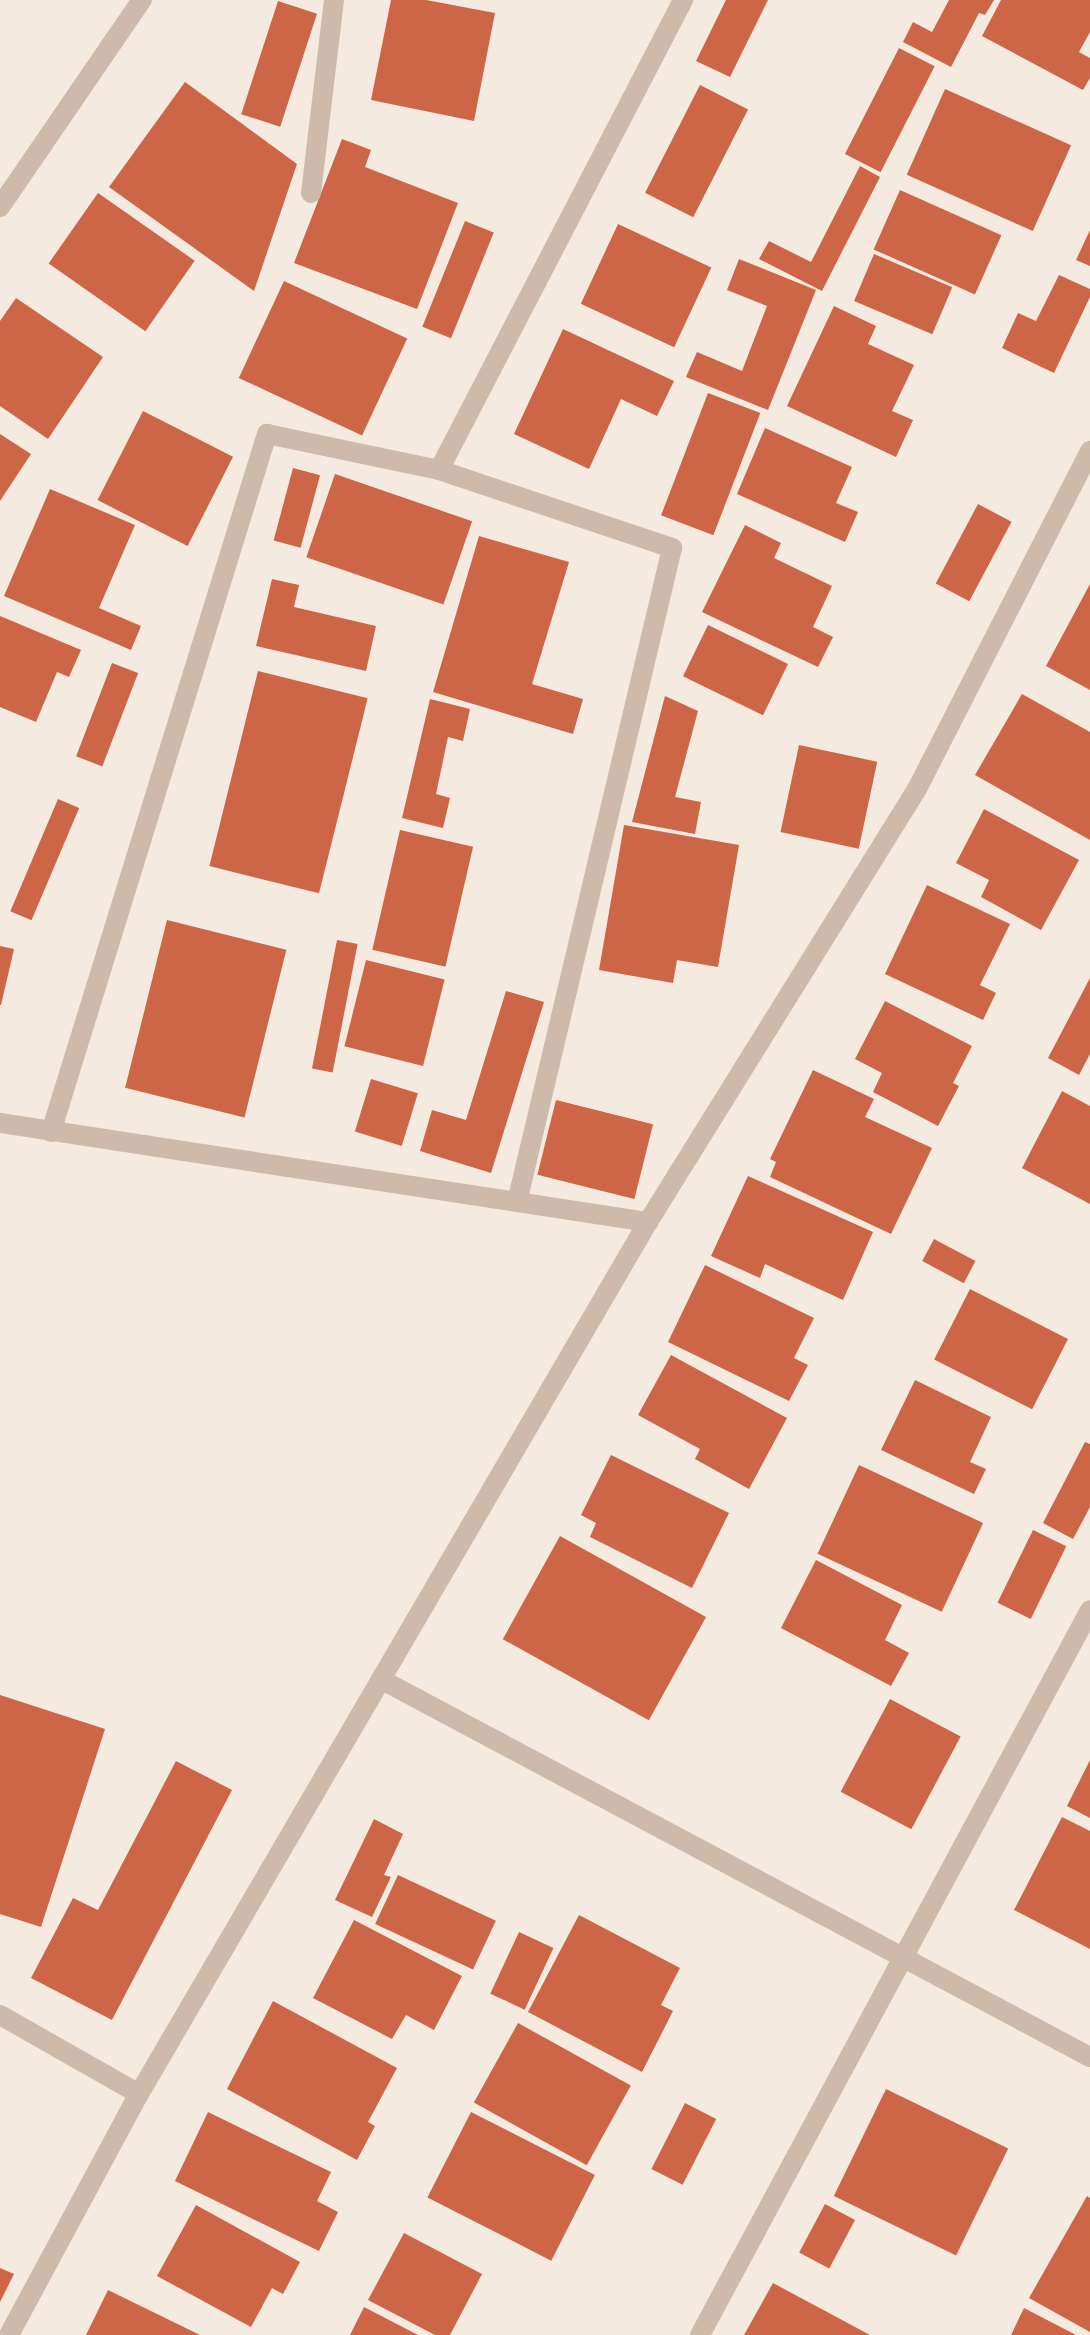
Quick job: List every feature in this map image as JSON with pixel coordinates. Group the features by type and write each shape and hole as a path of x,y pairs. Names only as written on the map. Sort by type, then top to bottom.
{"street":[{"path":"0,207 142,0"},
{"path":"311,193 334,0"},
{"path":"439,470 683,0"},
{"path":"51,1132 267,434 439,470 672,548 517,1202"},
{"path":"9,2335 139,2094 384,1681 648,1222 917,789 1090,451"},
{"path":"0,1123 648,1222"},
{"path":"700,2335 1090,1610"},
{"path":"384,1681 1090,2057"},
{"path":"0,2015 139,2094"}],"building":[{"path":"391,0 426,0 495,13 474,121 371,100"},
{"path":"726,0 768,0 730,77 696,61"},
{"path":"949,0 994,0 985,15 979,13 951,67 903,42 913,22 932,32"},
{"path":"1001,0 1090,0 1090,32 1079,52 1090,58 1090,78 1083,90 982,36"},
{"path":"278,1 317,14 280,127 241,114"},
{"path":"899,48 935,66 881,172 845,154"},
{"path":"185,82 297,164 254,291 109,187"},
{"path":"700,85 748,110 693,217 645,193"},
{"path":"945,89 1071,145 1033,231 907,175"},
{"path":"342,139 371,150 365,167 458,203 417,309 294,263"},
{"path":"860,166 880,177 822,291 759,259 769,241 811,262"},
{"path":"900,190 1001,235 975,295 874,249"},
{"path":"98,193 195,261 145,331 49,263"},
{"path":"465,221 494,233 451,338 422,327"},
{"path":"618,224 711,268 674,347 581,304"},
{"path":"1090,230 1090,266 1076,260"},
{"path":"874,254 952,287 932,334 854,301"},
{"path":"739,259 816,290 768,410 686,377 697,352 742,371 767,306 727,290"},
{"path":"1059,275 1090,289 1090,297 1054,373 1002,348 1018,313 1036,321"},
{"path":"284,281 407,338 362,435 239,378"},
{"path":"16,298 103,357 48,439 0,406 0,321"},
{"path":"834,306 876,326 868,344 914,365 892,411 913,420 896,457 787,406"},
{"path":"563,329 674,381 657,416 621,399 589,469 514,434"},
{"path":"708,393 760,413 713,535 661,515"},
{"path":"143,411 233,457 188,546 98,500"},
{"path":"765,428 852,467 836,503 858,512 845,542 737,494"},
{"path":"0,434 31,454 0,501"},
{"path":"293,468 320,475 301,548 274,540"},
{"path":"335,474 472,521 443,604 306,557"},
{"path":"50,489 135,525 99,608 141,626 131,650 4,596"},
{"path":"978,504 1012,522 969,601 936,583"},
{"path":"745,525 781,543 774,558 832,586 813,627 833,637 818,667 702,612"},
{"path":"479,536 569,562 532,684 583,699 573,734 433,692"},
{"path":"272,579 299,585 294,607 376,626 366,671 256,646"},
{"path":"1090,584 1090,690 1046,666"},
{"path":"0,616 81,650 69,677 57,672 36,722 0,707"},
{"path":"708,625 788,664 763,715 683,676"},
{"path":"112,663 138,673 102,766 76,756"},
{"path":"258,671 368,698 319,893 209,866"},
{"path":"1022,694 1090,732 1090,840 975,775"},
{"path":"665,696 698,711 675,797 701,802 695,834 632,822"},
{"path":"430,699 470,709 463,741 448,737 436,794 450,798 443,828 402,818"},
{"path":"799,745 877,762 859,849 780,832"},
{"path":"58,799 79,808 32,920 10,911"},
{"path":"984,809 1079,860 1041,930 981,897 989,880 956,863"},
{"path":"624,825 739,845 718,967 677,960 673,983 599,970"},
{"path":"400,830 473,847 445,967 372,950"},
{"path":"927,885 1010,924 980,985 996,993 983,1020 885,974"},
{"path":"167,920 286,950 244,1118 125,1088"},
{"path":"337,940 358,944 333,1073 312,1069"},
{"path":"0,946 14,949 1,1005 0,1005"},
{"path":"366,960 445,980 423,1066 344,1046"},
{"path":"1090,978 1090,1054 1079,1075 1048,1058"},
{"path":"506,991 544,1002 491,1173 420,1151 432,1110 466,1120"},
{"path":"885,1001 972,1046 953,1083 959,1086 938,1126 873,1092 882,1073 855,1059"},
{"path":"813,1070 874,1099 865,1117 932,1148 891,1234 770,1177 776,1162 770,1159"},
{"path":"371,1079 418,1093 402,1146 355,1132"},
{"path":"1062,1091 1090,1106 1090,1204 1022,1168"},
{"path":"556,1100 653,1124 634,1199 537,1175"},
{"path":"748,1176 873,1232 843,1300 765,1264 760,1278 711,1256"},
{"path":"934,1239 975,1261 964,1283 922,1261"},
{"path":"705,1265 814,1318 794,1358 808,1365 789,1401 668,1342"},
{"path":"970,1289 1068,1339 1032,1409 934,1359"},
{"path":"671,1355 787,1418 749,1489 695,1459 700,1449 638,1415"},
{"path":"915,1380 991,1417 970,1462 986,1469 974,1494 881,1450"},
{"path":"1085,1442 1090,1444 1090,1507 1073,1539 1043,1523"},
{"path":"611,1455 729,1513 692,1588 590,1537 596,1523 581,1515"},
{"path":"859,1465 983,1523 942,1612 818,1554"},
{"path":"1033,1530 1066,1546 1031,1619 997,1603"},
{"path":"560,1536 706,1617 649,1720 503,1639"},
{"path":"816,1560 902,1605 885,1640 909,1653 891,1686 781,1628"},
{"path":"0,1695 105,1729 41,1927 0,1914"},
{"path":"890,1699 961,1737 911,1829 841,1792"},
{"path":"1090,1760 1090,1818 1067,1806"},
{"path":"176,1761 232,1790 112,2020 31,1978 73,1898 98,1910"},
{"path":"1062,1817 1090,1831 1090,1949 1014,1910"},
{"path":"374,1819 403,1834 384,1875 391,1877 372,1917 335,1900"},
{"path":"398,1875 496,1921 473,1970 375,1924"},
{"path":"579,1915 680,1968 661,2005 673,2011 642,2072 528,2012"},
{"path":"354,1920 462,1976 434,2030 406,2015 392,2039 313,1998"},
{"path":"519,1932 553,1948 525,2010 490,1994"},
{"path":"273,2001 397,2068 368,2122 375,2126 357,2160 227,2089"},
{"path":"518,2023 631,2086 587,2165 474,2103"},
{"path":"886,2089 1008,2149 956,2256 834,2196"},
{"path":"685,2103 716,2119 683,2185 651,2169"},
{"path":"208,2112 331,2172 317,2201 338,2212 319,2251 175,2181"},
{"path":"471,2112 595,2175 551,2261 427,2198"},
{"path":"1087,2196 1090,2198 1090,2332 1029,2298"},
{"path":"825,2204 855,2220 829,2269 799,2253"},
{"path":"196,2205 300,2262 283,2294 272,2288 251,2327 157,2276"},
{"path":"404,2233 482,2274 450,2335 435,2335 368,2300"},
{"path":"0,2268 14,2274 0,2302"},
{"path":"773,2283 870,2335 744,2335"},
{"path":"108,2290 200,2335 86,2335"},
{"path":"364,2307 418,2335 350,2335"},
{"path":"1024,2308 1076,2335 1011,2335"}]}
